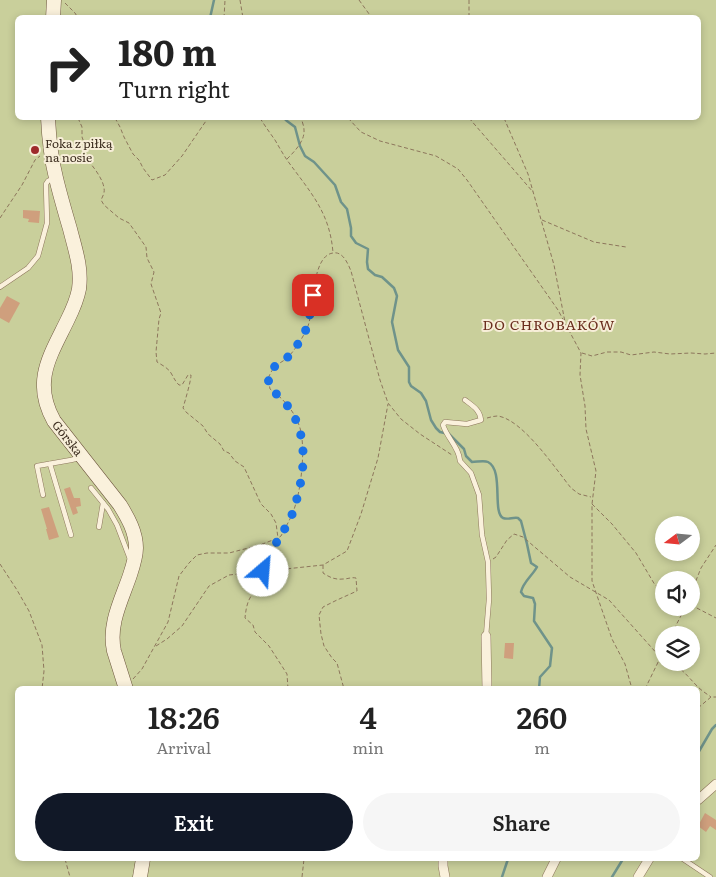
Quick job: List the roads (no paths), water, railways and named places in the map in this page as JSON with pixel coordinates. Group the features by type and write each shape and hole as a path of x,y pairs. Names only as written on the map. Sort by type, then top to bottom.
{"street":[{"path":"54,15 61,2"},
{"name":"Górska","path":"48,120 51,155 77,257 79,284 74,307 47,367 43,394 54,420 120,505 132,528 136,542 134,564 112,630 114,651 125,686"},
{"path":"486,636 487,686"},
{"path":"700,798 716,784"},
{"path":"140,877 143,861"},
{"path":"443,861 444,877"},
{"path":"548,877 555,861"},
{"path":"638,877 648,861"}],"lane":[{"path":"0,287 28,268 38,256 47,223 46,184 56,177"},
{"path":"465,400 478,410 481,420 466,424 445,422 443,425 449,440 456,448 460,461 471,473 478,495 482,535 488,562 489,599 486,636"},
{"path":"43,495 37,466 76,459 82,456"},
{"path":"50,464 71,535"},
{"path":"91,488 117,525 128,554 134,564"},
{"path":"99,527 103,503"},
{"path":"686,861 710,877"}],"waterway":[{"path":"211,15 214,0"},
{"path":"286,120 295,127 305,156 314,162 335,185 341,202 347,209 351,236 356,243 368,249 368,269 375,275 382,277 394,288 397,296 392,322 398,350 409,367 409,382 411,386 421,393 426,401 431,420 440,432 449,434 464,449 466,456 472,462 486,461 493,466 496,473 500,514 503,518 518,518 521,521 531,563 537,567 521,592 524,596 533,598 535,604 534,621 552,648 550,666 540,677 539,686"},
{"path":"700,750 716,725"},
{"path":"502,877 507,861"},
{"path":"612,877 622,861"}],"place":[{"name":"Foka z piłką na nosie","path":"35,150"}],"district":[{"name":"DO CHROBAKÓW","path":"549,324"}]}
